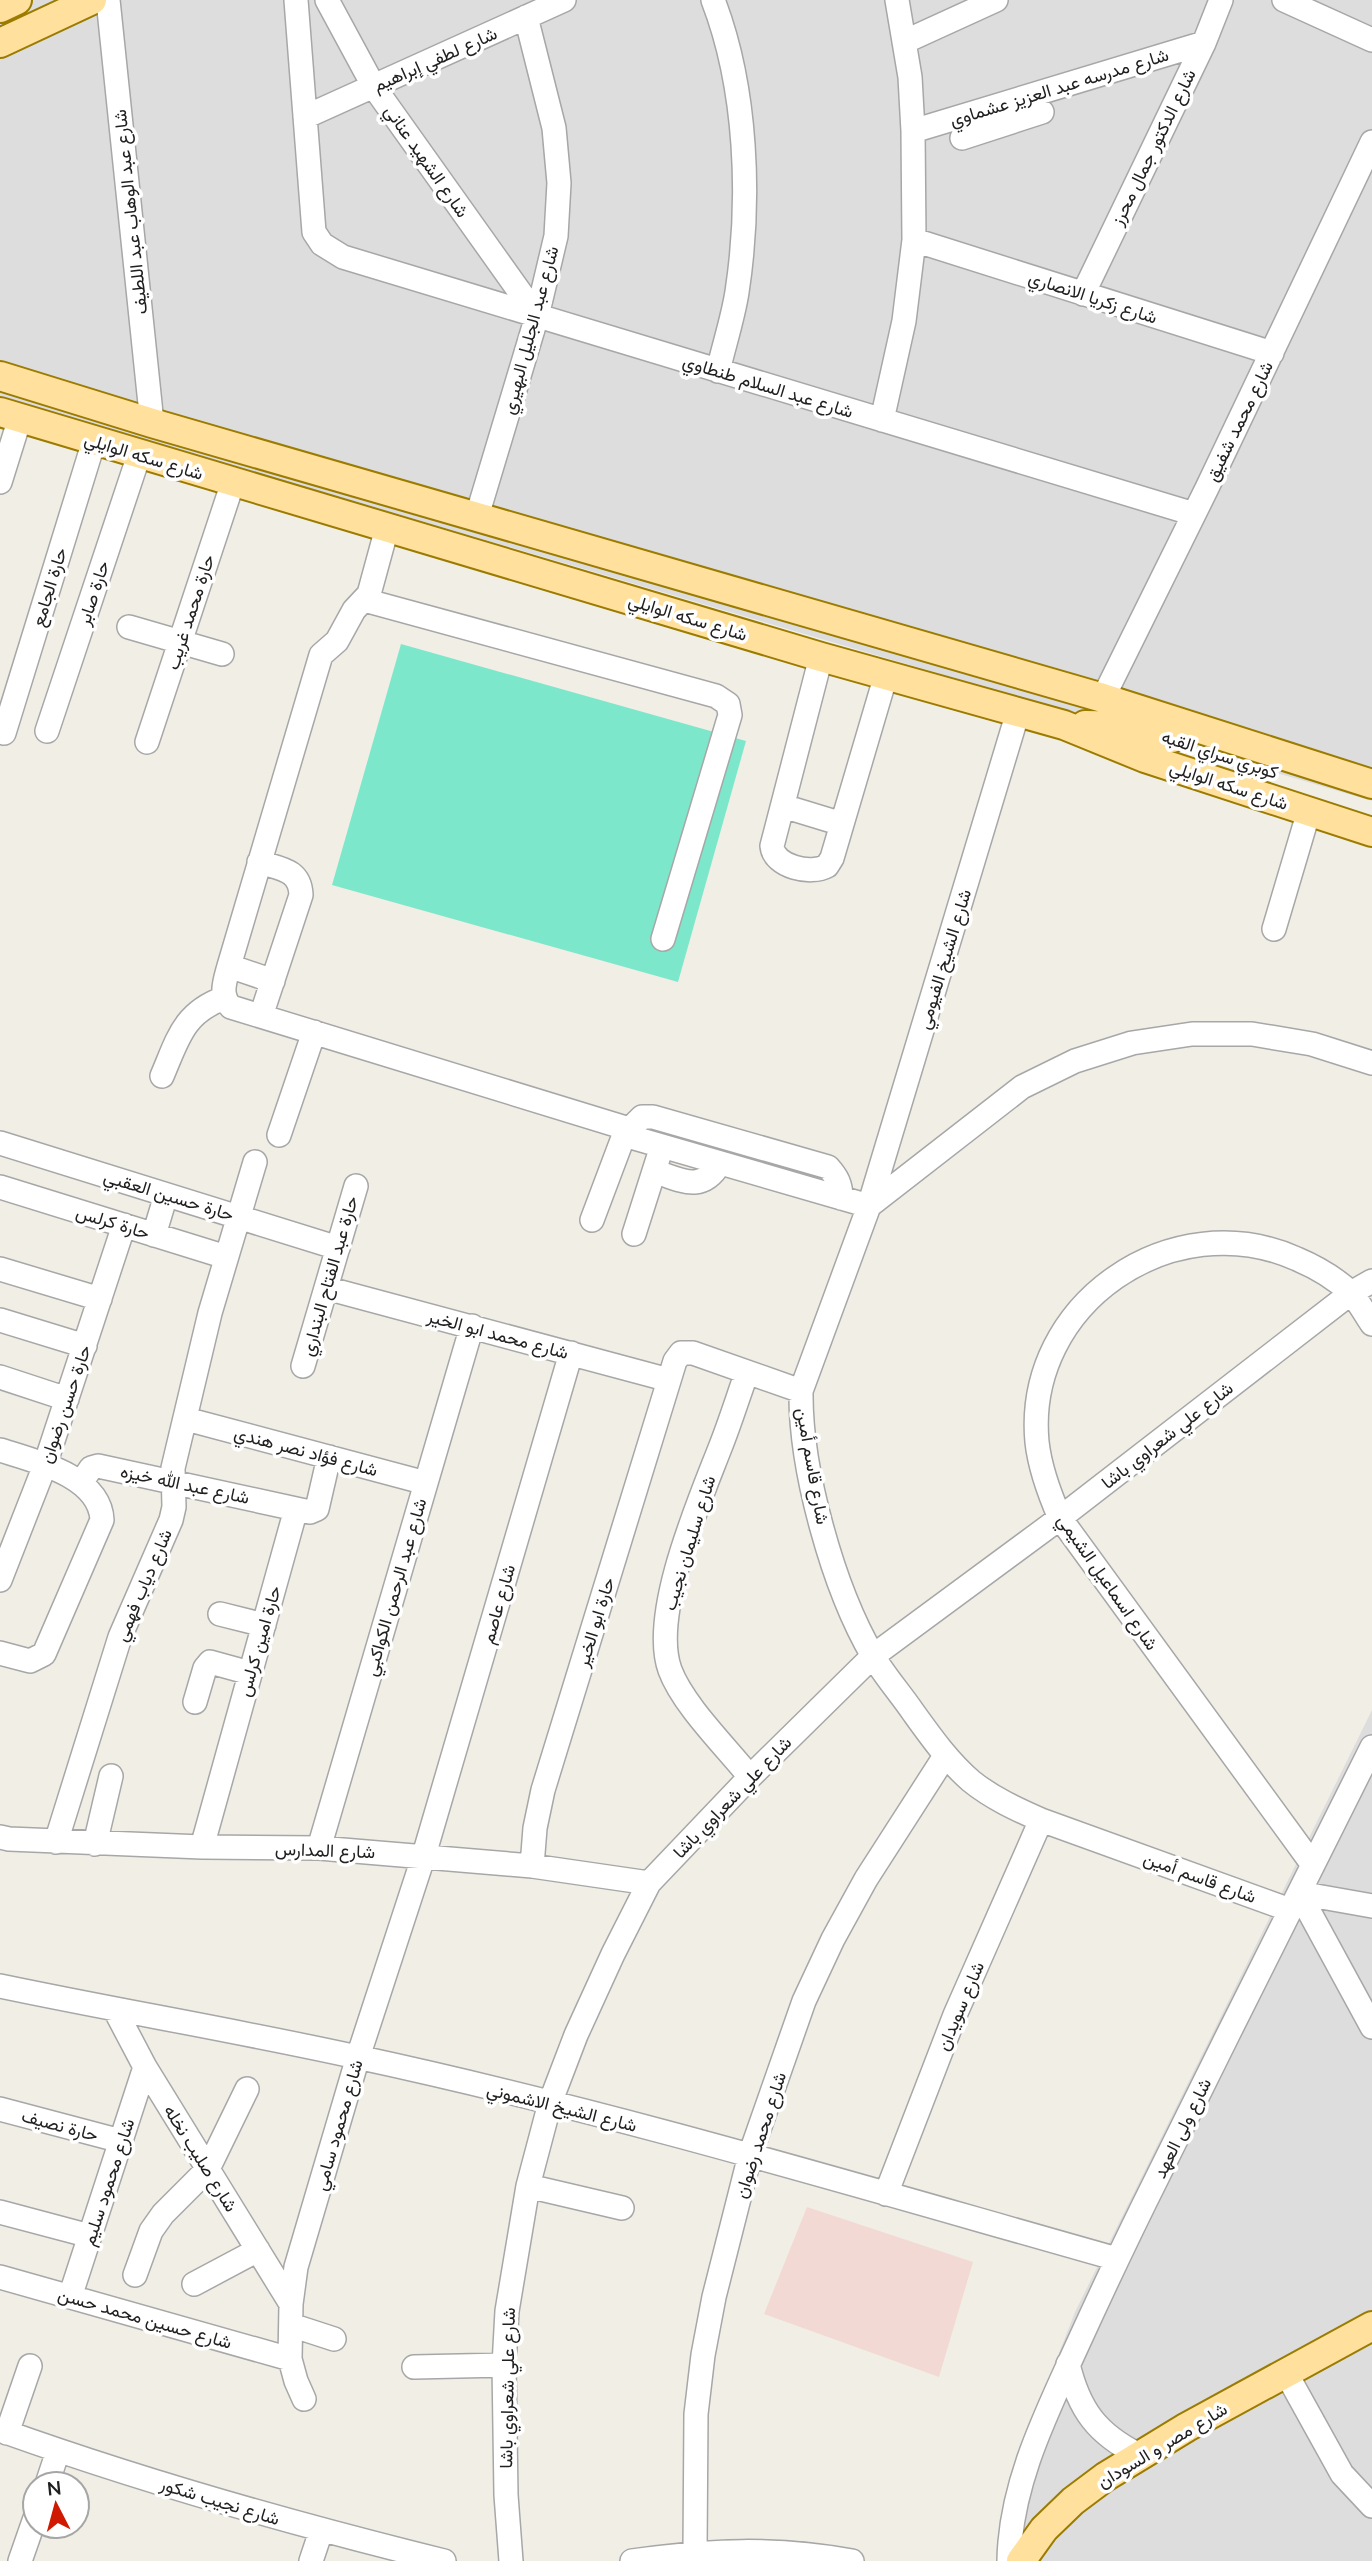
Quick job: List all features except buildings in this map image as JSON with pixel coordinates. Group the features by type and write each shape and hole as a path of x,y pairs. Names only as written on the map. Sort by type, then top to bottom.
{"main road":[{"path":"0,8 17,0"},
{"path":"0,43 93,0"},
{"name":"شارع سكه الوايلي","path":"0,376 152,423 1103,698 1372,784"},
{"name":"شارع سكه الوايلي","path":"10,415 821,657 1064,725 1145,758 1372,832"},
{"name":"كوبري سراي القبه","path":"1064,725 1107,725 1152,731 1372,803"},
{"name":"شارع مصر و السودان","path":"1021,2561 1044,2529 1073,2501 1139,2455 1372,2326"}],"street":[{"name":"شارع عبد الوهاب عبد اللطيف","path":"108,0 152,423"},
{"path":"296,0 306,117"},
{"name":"شارع الشهيد عناني","path":"327,0 374,87 537,316"},
{"name":"شارع لطفي إبراهيم","path":"306,117 564,0"},
{"path":"713,0 734,79 744,150 744,222 738,282 718,371"},
{"path":"882,420 904,321 914,240 913,131 909,77 897,0"},
{"path":"904,42 996,0"},
{"name":"شارع الدكتور جمال محرز","path":"1083,294 1204,43 1222,0"},
{"path":"1284,0 1372,40"},
{"name":"شارع عبد الجليل البهيري","path":"477,516 537,316 556,236 559,183 554,128 526,17"},
{"name":"شارع مدرسه عبد العزيز عشماوي","path":"913,131 973,127 1204,43"},
{"path":"973,127 1042,112"},
{"name":"شارع عبد السلام طنطاوي","path":"306,117 314,232 322,244 343,257 1194,514"},
{"name":"شارع محمد شفيق","path":"1103,698 1372,142"},
{"name":"شارع زكريا الانصاري","path":"914,240 1272,353"},
{"path":"0,482 10,415"},
{"name":"حارة الجامع","path":"4,733 94,441"},
{"name":"حارة صابر","path":"47,731 139,455"},
{"name":"حارة محمد غريب","path":"147,742 233,482"},
{"path":"387,528 369,594 354,610 337,641 321,655 224,985 224,998 231,1007 626,1132 662,1146 869,1206 1022,1087 1074,1061 1132,1043 1192,1034 1252,1034 1312,1044 1372,1063"},
{"path":"365,600 716,696 728,704 730,715 663,939"},
{"path":"130,627 222,654"},
{"path":"821,657 772,846 773,854 779,861 812,871 827,866 886,675"},
{"name":"شارع الشيخ الفيومي","path":"869,1206 1018,712"},
{"path":"783,806 842,824"},
{"path":"1274,929 1309,811"},
{"path":"259,862 294,874 301,888 261,1016"},
{"path":"229,966 273,981"},
{"path":"162,1076 182,1028 200,1009 224,998"},
{"path":"279,1135 314,1032"},
{"path":"592,1220 626,1132 642,1117 653,1117 828,1167 841,1186 841,1198"},
{"name":"حارة حسين العقبي","path":"0,1143 338,1248"},
{"path":"634,1234 662,1146"},
{"name":"شارع دياب فهمي","path":"56,1842 120,1637 172,1520 173,1468 210,1312 255,1162"},
{"path":"654,1171 690,1183 701,1182 715,1171 720,1163"},
{"name":"حارة كرلس","path":"0,1186 226,1257"},
{"name":"حارة عبد الفتاح البنداري","path":"303,1366 356,1186"},
{"path":"154,1235 166,1195"},
{"name":"شارع قاسم أمين","path":"869,1206 801,1391 801,1408 816,1503 831,1558 851,1612 873,1656 945,1756 973,1783 995,1797 1041,1820 1295,1902 1372,1906"},
{"name":"حارة حسن رضوان","path":"0,1580 45,1465 124,1226"},
{"name":"شارع اسماعيل الشيمي","path":"1313,1865 1060,1518 1044,1481 1037,1441 1038,1401 1048,1362 1067,1326 1092,1295 1124,1270 1160,1253 1200,1244 1240,1243 1280,1251 1317,1268 1351,1293 1372,1324"},
{"path":"0,1269 100,1299"},
{"name":"شارع علي شعراوي باشا","path":"511,2561 506,2495 504,2365 507,2311 528,2186 550,2103 576,2035 649,1883 750,1777 873,1656 1060,1518 1351,1293 1372,1281"},
{"name":"شارع محمد ابو الخير","path":"326,1288 669,1380"},
{"path":"0,1320 85,1346"},
{"name":"شارع عبد الرحمن الكواكبي","path":"319,1848 472,1326"},
{"name":"شارع عاصم","path":"424,1855 571,1353"},
{"name":"حارة ابو الخير","path":"532,1866 535,1828 543,1790 675,1361 681,1353 693,1353 747,1372"},
{"path":"747,1372 801,1391"},
{"name":"شارع سليمان نجيب","path":"747,1372 688,1537 667,1607 664,1638 666,1657 679,1688 750,1777"},
{"path":"0,1377 67,1399"},
{"name":"شارع فؤاد نصر هندي","path":"186,1419 426,1483"},
{"path":"0,1450 45,1465 89,1491 101,1509 99,1530 44,1654 30,1661 0,1653"},
{"path":"296,1509 310,1512 317,1509 330,1457"},
{"name":"شارع عبد الله خيزه","path":"89,1491 91,1468 97,1466 172,1480 296,1509"},
{"name":"حارة امين كرلس","path":"202,1847 296,1509"},
{"path":"220,1614 264,1625"},
{"path":"195,1702 205,1668 210,1662 250,1673"},
{"name":"شارع ولى العهد","path":"1009,2561 1009,2539 1017,2494 1068,2364 1117,2259 1372,1746"},
{"name":"شارع محمد رضوان","path":"695,2552 696,2414 703,2355 714,2297 750,2155 804,2001 834,1939 866,1879 945,1756"},
{"path":"95,1843 111,1776"},
{"name":"شارع سويدان","path":"886,2194 955,2015 1041,1820"},
{"name":"شارع المدارس","path":"0,1837 56,1842 319,1848 424,1855 532,1866 649,1883"},
{"name":"شارع محمود سامي","path":"304,2399 290,2359 296,2267 358,2057 424,1855"},
{"path":"1295,1902 1372,2027"},
{"name":"شارع الشيخ الاشموني","path":"0,1986 358,2057 550,2103 750,2155 1117,2259"},
{"name":"شارع صليب نخله","path":"115,2010 145,2067 258,2250 291,2315"},
{"name":"شارع محمود سليم","path":"70,2297 145,2067"},
{"path":"135,2275 151,2231 163,2214 208,2169 247,2089"},
{"name":"حارة نصيف","path":"0,2109 121,2141"},
{"path":"528,2186 622,2208"},
{"path":"0,2212 90,2236"},
{"path":"194,2284 258,2250"},
{"name":"شارع حسين محمد حسن","path":"0,2277 290,2359"},
{"path":"291,2315 334,2339"},
{"path":"1068,2364 1074,2388 1091,2419 1117,2444 1139,2455"},
{"path":"414,2367 504,2365"},
{"path":"3,2431 30,2366"},
{"path":"1286,2373 1342,2474 1372,2506"},
{"name":"شارع نجيب شكور","path":"3,2431 58,2451 321,2531 444,2561"},
{"path":"52,2470 58,2451"},
{"path":"311,2561 321,2531"},
{"path":"20,2561 27,2540"},
{"path":"632,2561 695,2552 747,2550 799,2553 852,2561"}],"shaded area":[{"path":"0,0 1372,0 1372,801 0,397"},
{"path":"1372,1710 1372,2561 998,2561 1040,2402 1075,2312"},
{"path":"807,2207 973,2262 939,2377 764,2314"}],"green space":[{"path":"401,644 746,741 678,982 332,885"}]}
